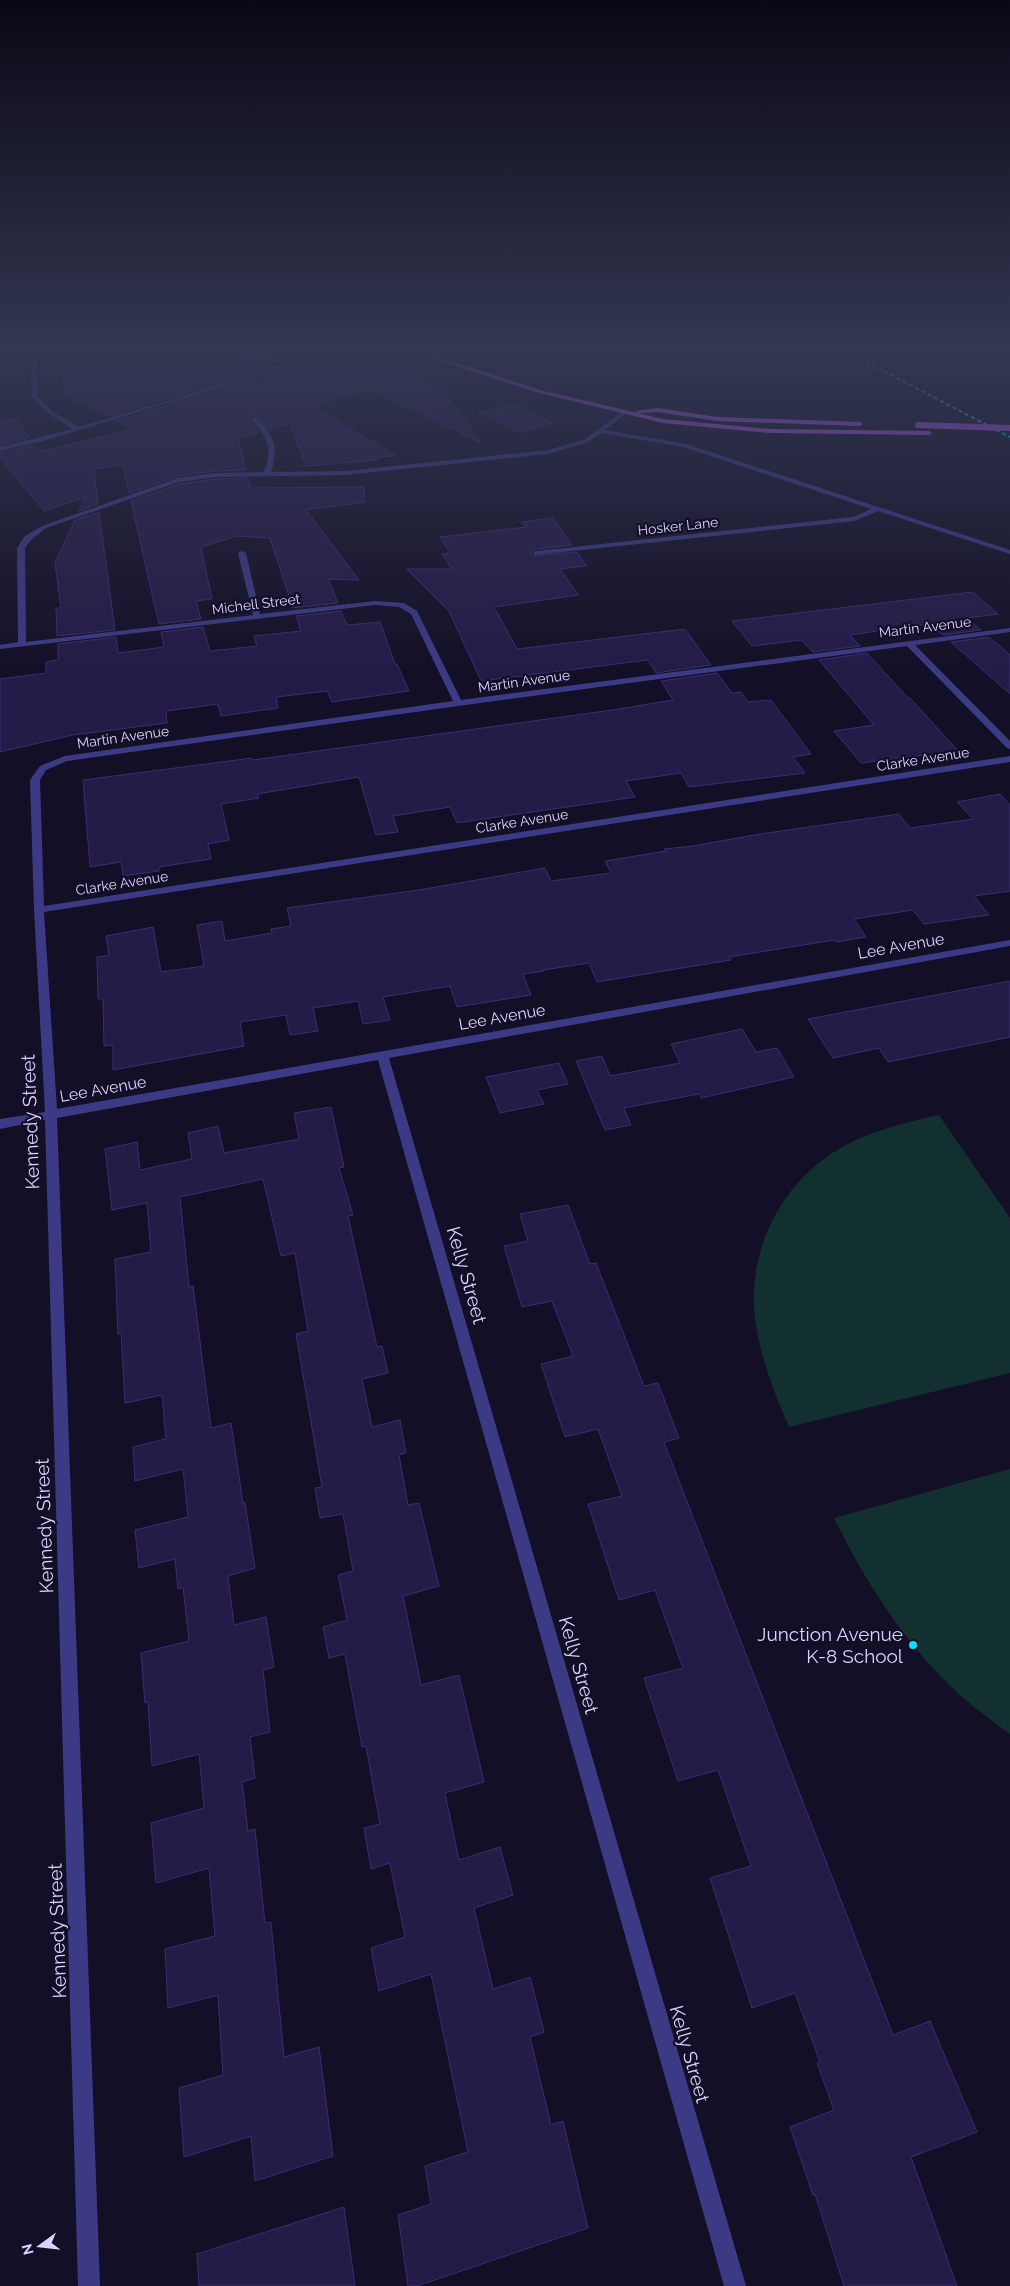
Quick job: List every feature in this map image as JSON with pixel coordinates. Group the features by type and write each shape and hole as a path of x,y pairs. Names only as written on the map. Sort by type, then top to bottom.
{"street":[{"path":"267,474 271,459"},
{"path":"22,645 21,548 28,538 51,524 159,485 198,476 345,473 483,459"},
{"path":"726,459 1010,552"},
{"name":"Hosker Lane","path":"537,553 855,519 878,508"},
{"path":"242,553 257,617"},
{"name":"Michell Street","path":"0,647 374,603 401,605 414,613 458,703"},
{"name":"Martin Avenue","path":"43,768 65,759 458,703 1010,630"},
{"path":"909,643 1010,746"},
{"name":"Clarke Avenue","path":"39,910 1010,759"},
{"name":"Kennedy Street","path":"43,768 35,780 39,910 51,1115 89,2286"},
{"name":"Lee Avenue","path":"0,1124 1010,943"},
{"name":"Kelly Street","path":"382,1055 734,2286"}],"green space":[{"path":"939,1115 1010,1218 1010,1373 789,1427 765,1365 756,1326 754,1297 756,1269 763,1242 774,1216 808,1172 831,1154 856,1140 876,1132 907,1122"},
{"path":"1010,1469 1010,1734 962,1697 923,1657 889,1614 874,1591 834,1518"}],"building":[{"path":"1,459 243,459 246,470 216,471 178,476 129,493 123,464 94,469 98,504 79,511 85,497 44,511"},
{"path":"303,459 378,460 306,466"},
{"path":"248,478 250,488 364,487 365,502 306,510 359,580 328,579 338,603 293,608 270,538 237,536 201,547 212,599 196,601 201,619 159,624 131,501 179,484 216,479"},
{"path":"99,512 115,630 57,636 56,608 61,608 55,563 75,520"},
{"path":"553,518 572,545 537,549 531,552 532,556 577,552 586,566 560,569 578,595 494,607 517,649 685,629 711,665 656,673 648,660 481,681 449,611 407,569 452,569 442,554 450,553 440,537 526,527 522,522"},
{"path":"973,592 998,614 967,618 981,630 943,635 930,624 909,626 850,635 860,646 813,652 801,640 752,646 732,621"},
{"path":"341,611 347,625 380,622 395,664 397,664 409,691 332,702 327,691 276,697 278,708 221,716 218,704 166,711 167,723 73,735 0,752 0,679 46,673 46,662 58,660 58,644 116,637 118,653 164,647 161,632 203,627 210,651 257,646 254,636 301,631 296,616"},
{"path":"989,637 1010,655 1010,694 951,642"},
{"path":"867,653 958,751 861,763 834,731 874,725 819,660"},
{"path":"717,673 732,693 741,692 748,702 771,700 811,754 793,757 805,773 689,787 681,773 626,781 635,797 457,823 450,807 393,816 398,832 376,835 359,777 257,794 259,798 221,804 229,840 208,844 211,859 159,867 159,871 123,876 121,862 90,867 83,780 252,758 253,760 673,700 661,681"},
{"path":"1000,794 1010,805 1010,891 974,896 989,915 924,924 913,910 854,919 866,937 836,942 834,940 729,957 731,960 597,982 589,963 543,970 523,974 531,995 457,1007 450,986 383,997 390,1020 363,1024 358,1001 313,1008 318,1031 290,1035 286,1015 240,1022 244,1046 113,1070 113,1045 104,1046 103,999 98,999 97,957 109,955 106,936 153,927 161,972 204,966 197,925 222,921 225,941 272,933 271,929 291,926 287,908 419,890 545,868 551,881 611,873 605,861 666,851 664,849 899,814 910,828 973,819 957,802"},
{"path":"1010,981 1010,1037 888,1062 879,1048 833,1058 808,1019"},
{"path":"742,1029 756,1052 777,1048 794,1077 701,1098 699,1094 624,1108 631,1125 605,1130 576,1061 602,1056 610,1076 680,1063 671,1044"},
{"path":"559,1063 568,1084 537,1090 544,1104 500,1113 486,1077"},
{"path":"331,1107 344,1167 339,1168 353,1215 348,1216 377,1347 382,1346 388,1373 362,1379 372,1427 400,1420 406,1453 399,1455 408,1505 419,1503 439,1586 403,1596 421,1685 459,1675 484,1782 445,1793 459,1860 500,1847 513,1895 474,1908 493,1989 530,1977 544,2032 530,2037 551,2125 563,2121 588,2228 417,2286 408,2286 398,2215 431,2204 425,2166 468,2152 431,1974 379,1991 371,1948 405,1937 390,1863 371,1869 364,1828 380,1824 366,1746 362,1747 345,1654 329,1658 323,1627 347,1620 338,1575 353,1571 343,1514 320,1518 315,1488 322,1487 296,1334 308,1331 295,1253 281,1256 263,1179 180,1197 189,1287 193,1286 211,1428 231,1423 255,1568 228,1576 234,1625 266,1617 274,1667 263,1670 270,1732 250,1737 255,1778 242,1782 248,1831 255,1829 265,1923 271,1922 284,2057 319,2047 333,2156 255,2181 251,2136 184,2157 179,2088 223,2075 218,1995 168,2008 165,1949 215,1936 209,1868 156,1883 151,1823 204,1808 199,1754 152,1766 148,1702 145,1703 141,1653 189,1641 183,1587 178,1589 175,1559 139,1568 135,1530 188,1517 183,1469 135,1481 133,1447 166,1439 162,1395 125,1403 121,1333 118,1334 115,1259 151,1252 147,1203 112,1210 105,1149 137,1142 140,1170 192,1159 188,1133 218,1126 224,1153 299,1139 294,1113"},
{"path":"568,1205 590,1264 596,1263 644,1386 658,1383 679,1438 664,1442 893,2035 930,2021 977,2132 911,2157 957,2286 844,2286 815,2194 813,2195 790,2127 834,2110 817,2063 820,2062 795,1993 752,2008 710,1878 751,1866 718,1770 678,1781 644,1678 683,1668 655,1590 619,1600 588,1504 622,1496 598,1429 565,1437 541,1364 573,1356 552,1301 522,1307 504,1246 528,1241 520,1214"},
{"path":"344,2207 355,2286 199,2286 197,2254"}],"place":[{"name":"Junction Avenue K-8 School","path":"913,1645"}]}
